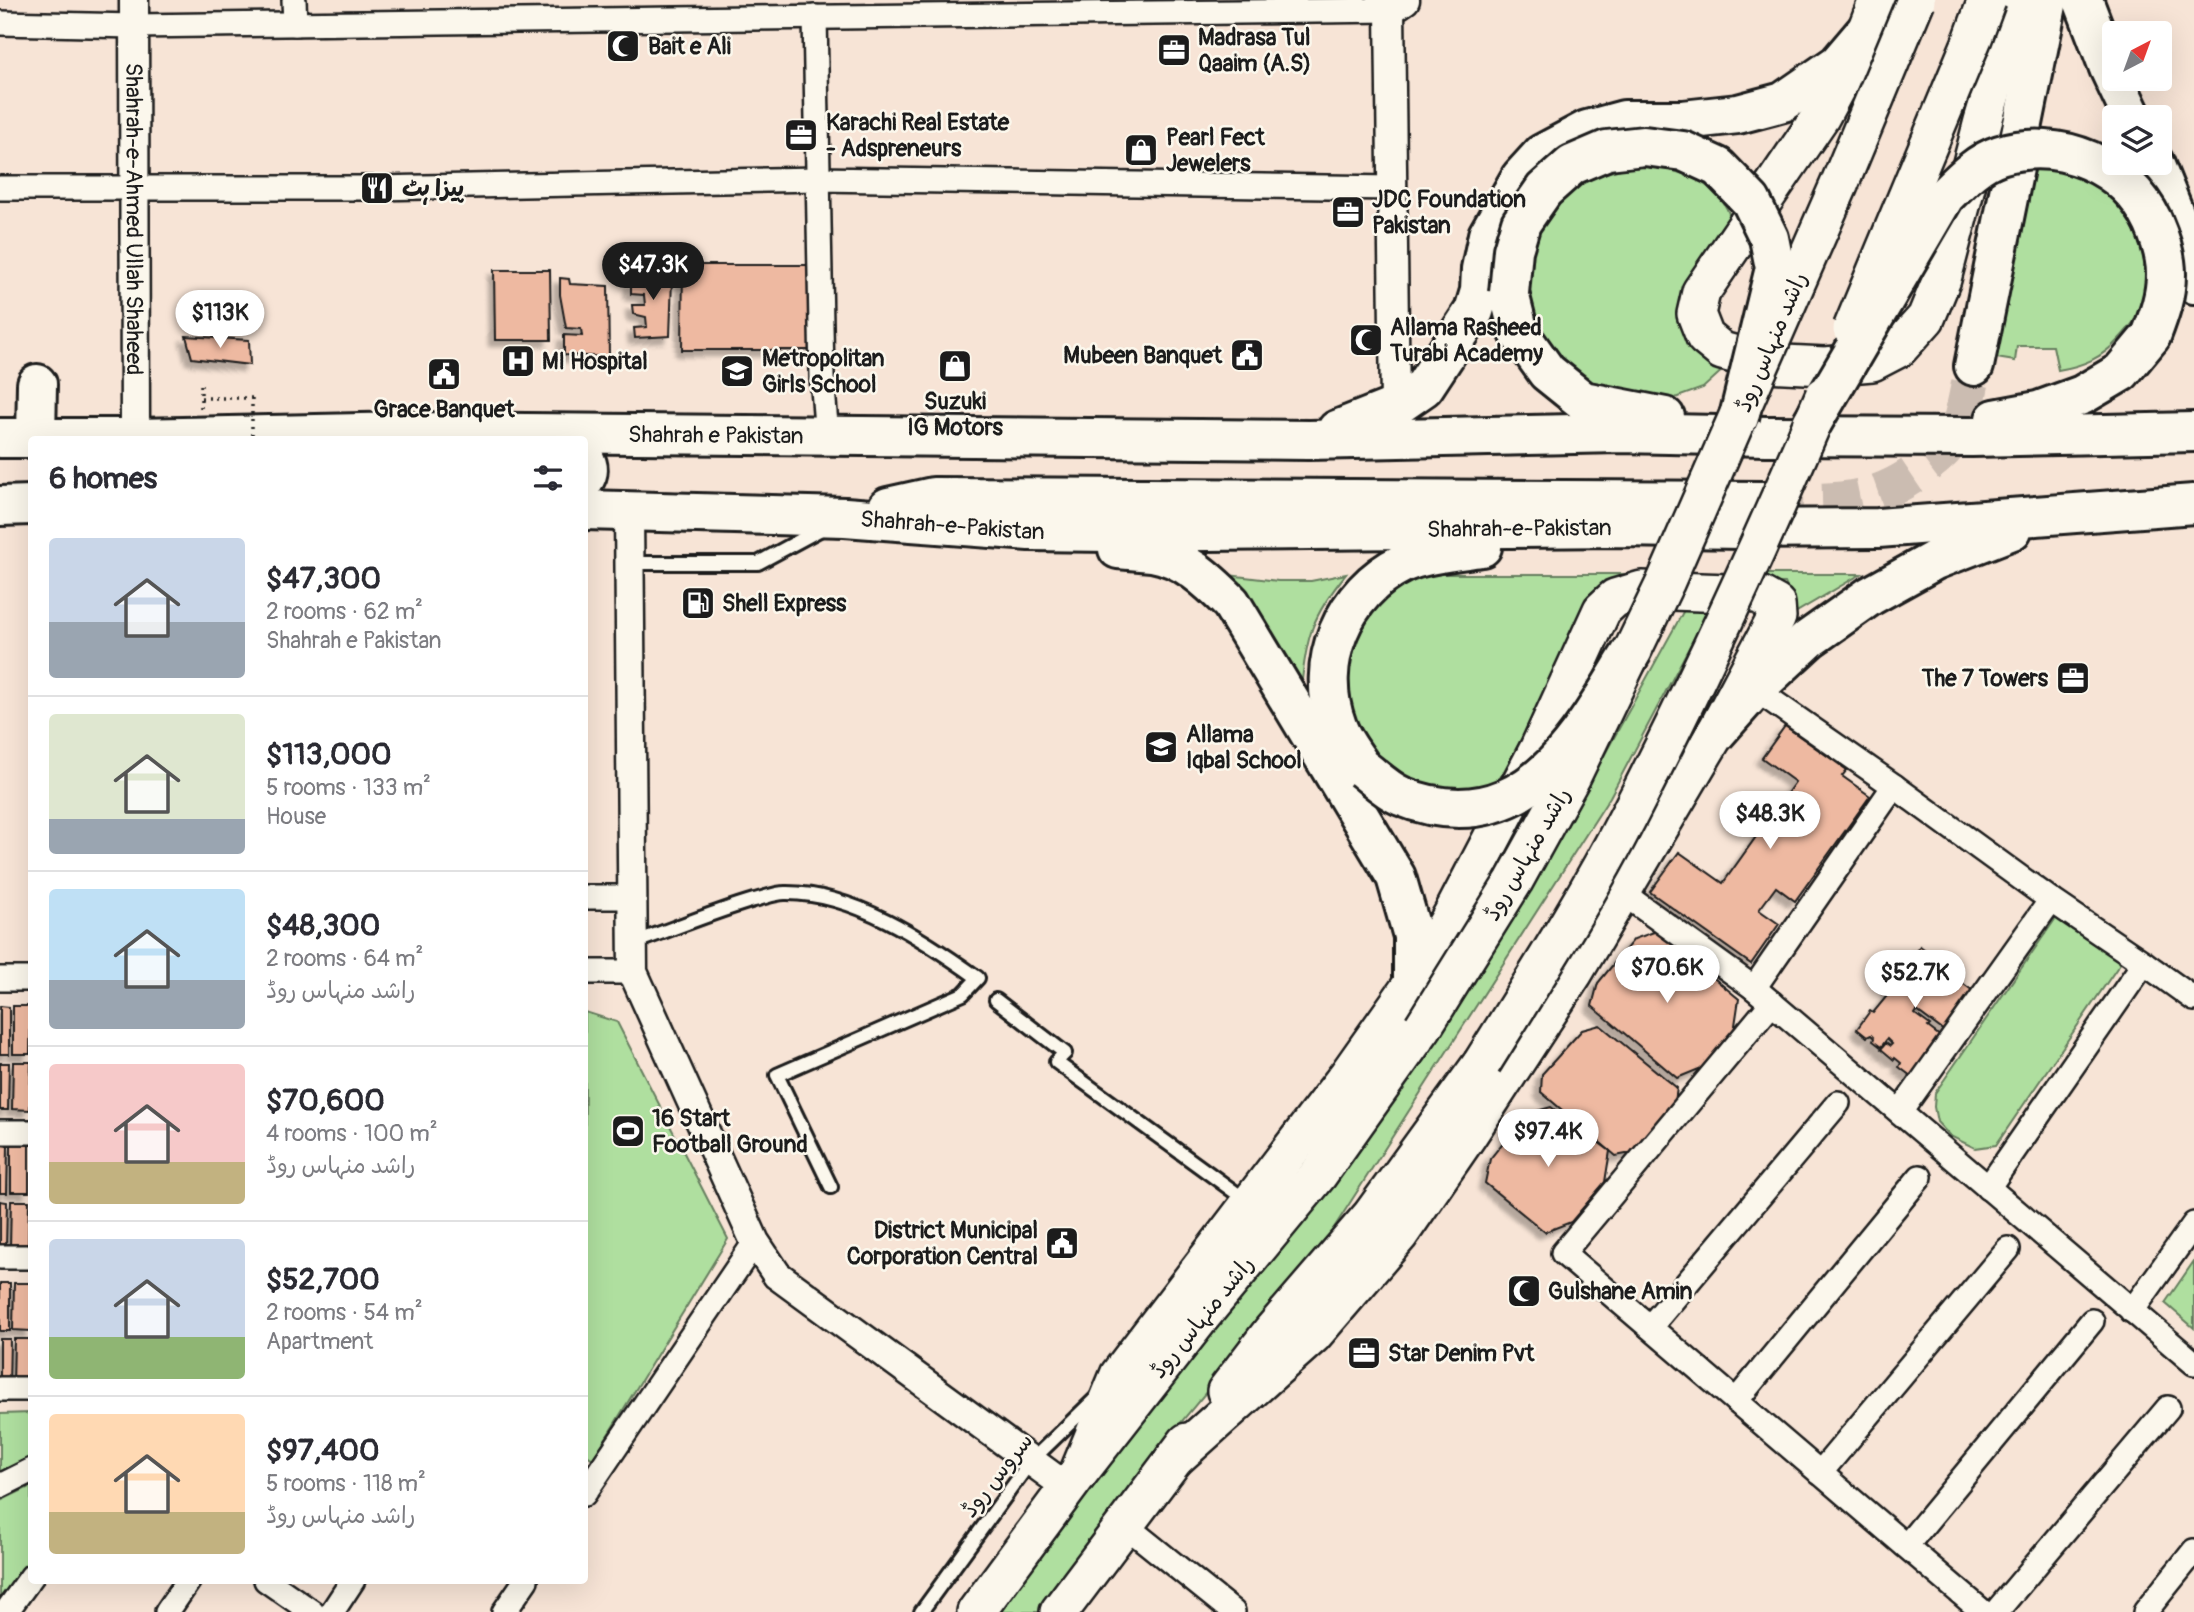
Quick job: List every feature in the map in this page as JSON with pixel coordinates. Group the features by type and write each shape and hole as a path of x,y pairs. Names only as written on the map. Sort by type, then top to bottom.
{"highway":[{"path":"1974,366 2048,0"},
{"path":"2083,0 2126,105"},
{"path":"1309,440 1395,407 1424,387 1474,311 1480,291 1488,235 1521,177 1542,154 1587,130 1624,120 1683,120 1738,114 1783,102 1838,64 1872,15"},
{"path":"1753,427 1775,268 1769,238 1751,201 1718,167 1683,151 1644,146 1607,150 1572,165 1544,190 1521,223 1513,250 1509,293 1519,333 1546,372 1583,401 1753,427 1896,437 2194,432"},
{"path":"1812,423 1945,196 1970,172 1998,156 2029,149 2064,151 2095,162 2122,180 2146,207 2161,239 2166,271 2164,301 2151,336 2121,372 2082,395 2038,411 1896,437"},
{"path":"2159,175 2183,235 2194,284"},
{"path":"18,438 37,384"},
{"path":"1309,440 1620,433 1753,427"},
{"name":"Shahrah e Pakistan","path":"588,436 1309,440"},
{"path":"588,510 845,517 933,497 1765,501"},
{"name":"Shahrah-e-Pakistan","path":"845,517 1029,531 1878,528 2194,504"},
{"path":"0,506 28,505"},
{"path":"1716,734 1755,689 1810,639 1880,590 1935,560 2003,532 2075,513"},
{"path":"1619,527 1443,553 1405,562 1373,582 1350,608 1333,642 1328,691 1337,728 1362,768 1400,796 1437,808 1475,808 1514,796 1548,771 1576,740 1633,650"},
{"path":"1029,531 1105,548 1155,552 1182,563 1208,580 1231,603 1396,877 1413,936 1413,983"}],"main road":[{"name":"راشد منہاس روڈ","path":"976,1612 1073,1481 1200,1318 1318,1175 1423,1027 1514,881 1572,776 1665,583 1753,427 1839,186 1916,0"},
{"path":"1059,1612 1272,1331 1371,1216 1482,1063 1570,922 1630,814 1731,609 1902,211 1987,0"},
{"path":"1872,15 1821,116 1701,292 1696,314 1705,337 1722,351 1766,363 1825,366 1872,362 1899,348 1926,318 1942,279 1983,121 2019,0"},
{"path":"1073,1481 1119,1375 1348,1076 1413,983 1452,915 1539,748 1602,610 1615,598 1642,590 1758,594 1776,604 1777,617 1716,734 1573,974 1399,1235 1312,1335 1173,1460"}],"street":[{"path":"294,0 295,24"},
{"path":"0,23 134,13 295,24 426,11 828,11 1397,5 1392,188 1395,407"},
{"path":"827,437 822,377 818,179 828,11"},
{"name":"Shahrah-e-Ahmed Ullah Shaheed","path":"134,13 135,436"},
{"path":"0,188 377,188 818,179 1392,188"},
{"path":"629,511 634,972 755,1242 777,1275 1031,1461 1073,1481"},
{"path":"1755,689 2194,999"},
{"path":"1754,988 1894,786"},
{"path":"1621,892 1754,988 2194,1363"},
{"path":"588,897 632,897"},
{"path":"1900,1112 2051,900"},
{"path":"1988,1188 2144,963"},
{"path":"588,972 634,972"},
{"path":"0,979 28,979"},
{"path":"1772,1003 1563,1253 1983,1612"},
{"path":"1650,1327 1838,1103"},
{"path":"0,1132 28,1132"},
{"path":"1736,1401 1920,1177"},
{"path":"2132,1311 2194,1224"},
{"path":"588,1483 755,1242"},
{"path":"1820,1473 2008,1249"},
{"path":"0,1257 28,1257"},
{"path":"1906,1546 2092,1321"},
{"path":"0,1390 28,1389"},
{"path":"1996,1612 2168,1408"},
{"path":"0,1486 28,1472"},
{"path":"1125,1525 1233,1612"},
{"path":"2145,1612 2194,1551"},
{"path":"6,1612 28,1582"},
{"path":"167,1612 186,1584"},
{"path":"272,1584 312,1612"},
{"path":"332,1612 350,1584"},
{"path":"504,1612 523,1584"}],"lane":[{"path":"630,563 758,563 845,517"},
{"path":"632,943 743,903 783,892 825,896 885,921 939,950 978,978 963,994 777,1075 831,1187"},
{"path":"996,1000 1065,1053 1056,1062 1250,1203"},
{"name":"سروس روڈ","path":"921,1612 1031,1461 1119,1375"}],"path":[{"path":"201,398 252,398 252,436"}],"green space":[{"path":"1632,166 1679,172 1693,178 1718,196 1732,223 1692,277 1726,367 1703,388 1675,398 1618,398 1561,373 1523,305 1527,250 1549,210 1575,187 1595,176"},
{"path":"2034,168 2067,171 2084,178 2104,192 2122,211 2135,232 2145,269 2143,303 2130,327 2113,346 2099,356 2058,370 2053,346 2017,346 2015,361 1996,358"},
{"path":"1346,574 1318,615 1308,641 1301,690 1228,575 1278,581 1311,581"},
{"path":"1416,574 1861,574 1788,617 1791,597 1785,583 1630,582 1568,651 1502,775 1487,788 1452,794 1409,784 1380,761 1355,733 1341,688 1367,604"},
{"path":"1689,601 1712,604 1610,797 1305,1273 1182,1421 1039,1612 991,1612 1369,1127 1539,874"},
{"path":"2056,918 2121,962 1996,1145 1975,1148 1950,1136 1937,1122 1935,1093"},
{"name":"16 Start Football Ground","path":"588,1013 617,1022 728,1239 593,1459 588,1456"},
{"path":"2194,1261 2194,1328 2165,1303"},
{"path":"28,1413 28,1458 0,1472 0,1414"},
{"path":"28,1487 28,1561 0,1602 0,1501"}],"building":[{"name":"Metropolitan Girls School","path":"683,265 810,265 815,350 682,350"},
{"path":"631,267 667,270 667,279 672,279 670,336 635,338 634,328 647,327 646,317 633,314 632,305 645,305 644,295 631,294 631,282 644,283 643,276 630,275"},
{"name":"MI Hospital","path":"494,270 550,270 551,340 495,340"},
{"path":"560,278 569,279 570,284 608,286 609,357 564,355 564,335 582,336 581,329 566,328"},
{"path":"186,336 249,340 250,365 192,358"},
{"path":"1785,726 1847,770 1842,776 1870,796 1795,901 1776,887 1759,910 1779,924 1751,964 1650,892 1679,852 1723,883 1795,782 1762,758"},
{"path":"1657,931 1739,999 1734,1032 1704,1067 1677,1078 1592,1006 1598,983 1634,939"},
{"path":"1920,946 1936,958 1934,962 1973,991 1944,1031 1917,1011 1915,1014 1941,1037 1911,1076 1899,1067 1901,1063 1881,1049 1886,1043 1890,1046 1892,1044 1887,1039 1881,1047 1873,1041 1871,1035 1867,1037 1857,1029 1870,1011 1873,1013 1891,991 1887,988"},
{"path":"0,1006 9,1007 9,1054 0,1054"},
{"path":"13,1006 28,1006 28,1054 13,1054"},
{"path":"1600,1025 1677,1088 1675,1102 1631,1153 1616,1156 1541,1092 1542,1074 1582,1030"},
{"path":"13,1062 28,1062 28,1110 12,1109"},
{"path":"0,1063 9,1063 8,1110 0,1110"},
{"path":"1551,1107 1610,1151 1605,1182 1571,1222 1545,1232 1485,1183 1490,1159 1526,1114"},
{"path":"0,1145 8,1146 7,1193 0,1193"},
{"path":"11,1145 28,1145 28,1192 11,1192"},
{"path":"0,1201 7,1202 6,1249 0,1249"},
{"path":"11,1201 28,1201 28,1248 10,1248"},
{"path":"0,1283 10,1283 10,1331 0,1331"},
{"path":"14,1283 28,1283 28,1331 13,1330"},
{"path":"0,1339 10,1339 9,1387 0,1387"},
{"path":"14,1339 28,1339 28,1387 13,1386"}],"tunnel":[{"path":"1765,501 1850,499 1869,495 1907,478 1941,452 1959,428 1974,366"}],"place":[{"name":"Bait e Ali","path":"623,46"},
{"name":"Madrasa Tul Qaaim (A.S)","path":"1174,50"},
{"name":"Karachi Real Estate - Adspreneurs","path":"801,135"},
{"name":"Pearl Fect Jewelers","path":"1141,150"},
{"name":"پیزا ہٹ","path":"377,188"},
{"name":"JDC Foundation Pakistan","path":"1348,212"},
{"name":"Allama Rasheed Turabi Academy","path":"1366,340"},
{"name":"Mubeen Banquet","path":"1247,355"},
{"name":"MI Hospital","path":"518,361"},
{"name":"Suzuki IG Motors","path":"955,366"},
{"name":"Metropolitan Girls School","path":"737,371"},
{"name":"Grace Banquet","path":"444,374"},
{"name":"Shell Express","path":"698,603"},
{"name":"The 7 Towers","path":"2073,678"},
{"name":"Allama Iqbal School","path":"1161,747"},
{"name":"16 Start Football Ground","path":"628,1131"},
{"name":"District Municipal Corporation Central","path":"1062,1243"},
{"name":"Gulshane Amin","path":"1524,1291"},
{"name":"Star Denim Pvt","path":"1364,1353"}]}
